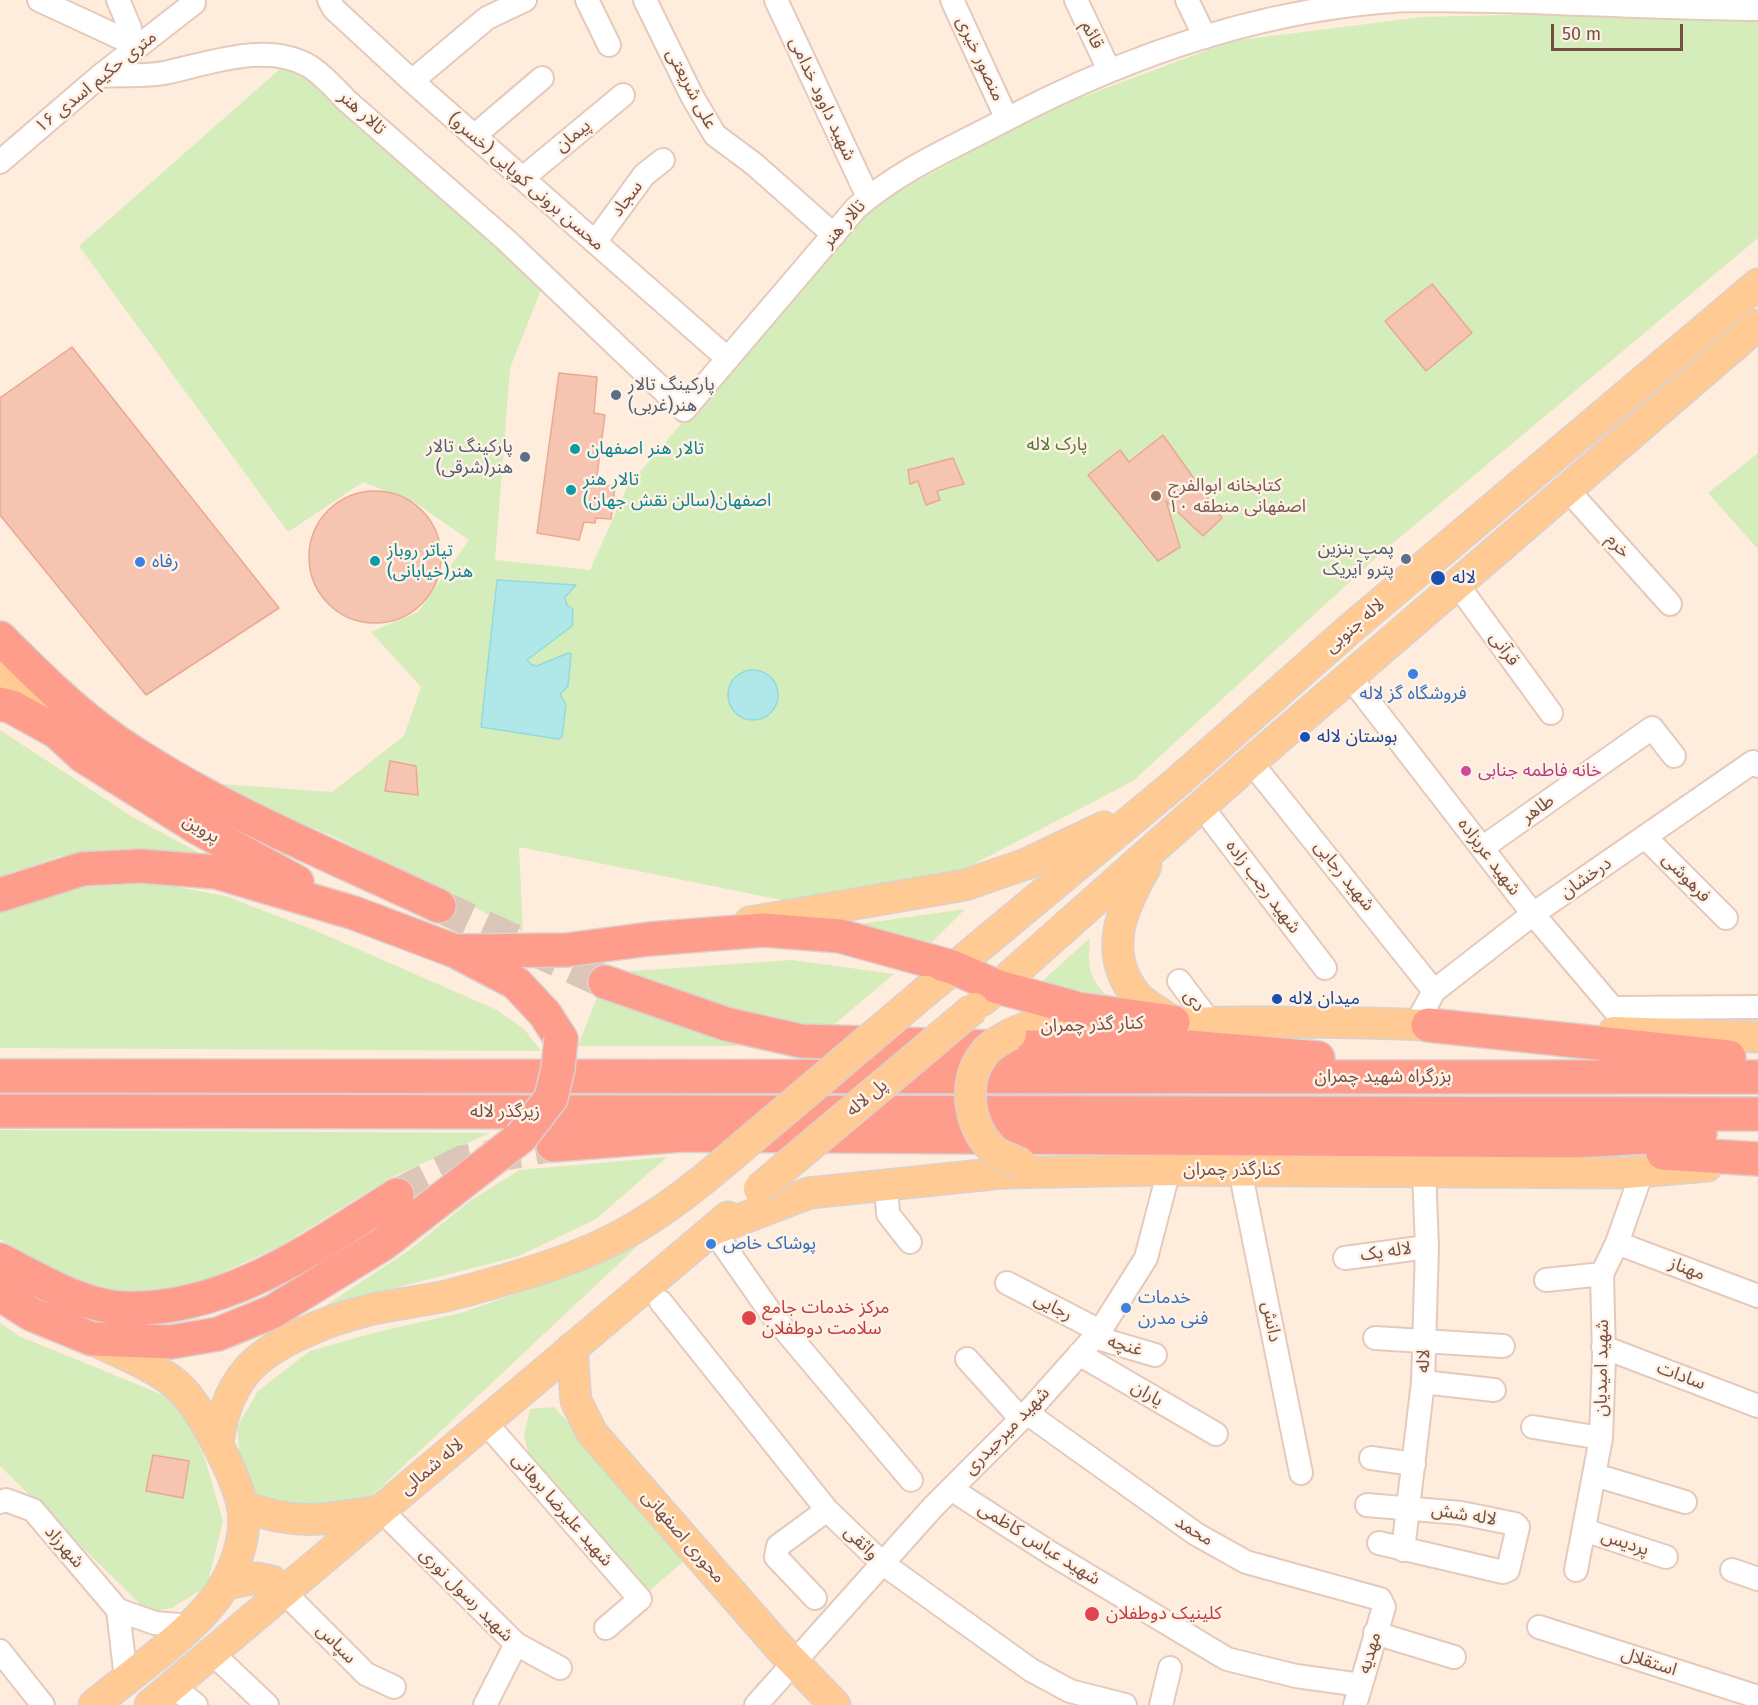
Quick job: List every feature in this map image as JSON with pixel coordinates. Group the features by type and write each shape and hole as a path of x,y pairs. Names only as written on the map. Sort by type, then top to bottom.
{"highway":[{"path":"0,638 40,677 115,740 180,780 439,906"},
{"name":"پروین","path":"0,704 12,706 57,732 83,756 198,828 354,913"},
{"path":"0,895 82,869 140,866 216,872 354,913 455,951 516,983 544,1014 561,1039 558,1068 551,1098 521,1137 383,1244 272,1312 218,1334 171,1342 92,1340 31,1314 0,1294"},
{"path":"455,951 566,950 649,939 764,930 840,936 952,967 986,997 1173,1022"},
{"path":"605,982 726,1024 801,1041 994,1047 1189,1047 1541,1077"},
{"path":"1426,1011 1630,1048 1758,1060"},
{"name":"زیرگذر لاله","path":"0,1076 1008,1077"},
{"name":"بزرگراه شهید چمران","path":"1008,1077 1758,1077"},
{"name":"زیرگذر لاله","path":"0,1111 1010,1111"},
{"name":"بزرگراه شهید چمران","path":"1010,1111 1758,1114"},
{"path":"1420,1155 1575,1141 1758,1130"},
{"path":"554,1145 682,1135 1420,1155 1758,1160"},
{"path":"0,1260 65,1294 121,1308 188,1303 248,1283 397,1195"}],"main road":[{"name":"لاله جنوبی","path":"218,1445 223,1415 245,1373 267,1354 296,1338 328,1322 369,1310 448,1295 576,1257 639,1227 680,1200 952,967 1152,803 1351,628 1758,284"},
{"path":"1599,460 1601,445 1734,332 1734,320 1729,315 1720,315"},
{"name":"لاله جنوبی","path":"986,997 1251,762 1758,325"},
{"path":"0,678 57,732"},
{"path":"649,939 965,885 1026,864 1152,803"},
{"path":"1160,842 1124,904 1116,939 1122,968 1136,995 1173,1022 1426,1011 1633,1032 1758,1037"},
{"name":"پل لاله","path":"713,1230 986,997"},
{"name":"کنار گذر چمران","path":"1072,1171 1022,1164 995,1152 979,1133 971,1108 970,1086 977,1066 988,1049 1011,1034 1028,1027 1173,1022"},
{"name":"کنارگذر چمران","path":"713,1230 809,1193 1002,1173 1240,1170 1420,1155 1642,1172 1758,1160"},
{"name":"لاله شمالی","path":"150,1705 713,1230"},
{"path":"92,1340 151,1369 177,1386 194,1407 218,1445 243,1506 239,1546 233,1570 214,1600 191,1626 94,1705"},
{"name":"محوری اصفهانی","path":"572,1348 576,1401 592,1433 795,1664 835,1705"},
{"path":"243,1506 261,1513 313,1522 381,1510"},
{"path":"225,1584 257,1578 272,1581 278,1597"}],"street":[{"path":"39,0 132,43"},
{"path":"118,0 130,28 132,43"},
{"name":"محسن برونی کوپایی (خسرو)","path":"329,0 334,9 412,81 728,359"},
{"path":"587,0 609,45"},
{"name":"علی شریعتی","path":"645,0 692,96 715,135 754,164 834,235"},
{"name":"شهید داوود خدامی","path":"776,0 868,197"},
{"name":"منصور خیری","path":"952,0 1007,119"},
{"name":"قائم","path":"1076,0 1109,70"},
{"path":"1187,0 1205,37"},
{"name":"تالار هنر","path":"99,76 162,74 210,60 260,56 287,58 307,65 322,75 346,100 506,240 684,410 868,197 915,165 1109,70 1309,5 1429,0 1703,4 1758,9"},
{"path":"412,81 487,18 517,1"},
{"name":"۱۶ متری حکیم اسدی","path":"0,162 9,142 99,76 132,43 193,2"},
{"path":"474,135 542,78"},
{"name":"پیمان","path":"523,178 623,94"},
{"name":"سجاد","path":"595,242 644,175 663,160"},
{"name":"خرم","path":"1567,489 1670,604"},
{"name":"قرآنی","path":"1457,584 1551,713"},
{"name":"شهید عربزاده","path":"1350,677 1533,915 1633,1032"},
{"name":"طاهر","path":"1482,848 1652,728 1674,756"},
{"name":"شهید رجایی","path":"1251,762 1426,1011"},
{"name":"درخشان","path":"1426,1011 1533,915 1755,764"},
{"name":"شهید رجب زاده","path":"1202,807 1325,968"},
{"name":"فرهوشی","path":"1646,837 1726,918"},
{"name":"دی","path":"1179,981 1210,1022"},
{"path":"1614,1008 1758,1007"},
{"name":"لاله","path":"1403,1550 1423,1382 1427,1247 1420,1155"},
{"name":"شهید میرحیدری","path":"756,1705 795,1664 882,1563 1024,1416 1097,1334 1146,1258 1169,1170"},
{"name":"دانش","path":"1240,1170 1301,1473"},
{"name":"شهید امیدیان","path":"1576,1570 1600,1438 1603,1347 1602,1274 1617,1243 1642,1172"},
{"path":"886,1185 888,1214 910,1242"},
{"path":"713,1230 773,1317 911,1480"},
{"name":"مهناز","path":"1617,1243 1758,1296"},
{"name":"لاله یک","path":"1345,1258 1427,1247"},
{"path":"1546,1280 1602,1274"},
{"name":"رجایی","path":"1007,1283 1097,1334"},
{"name":"واثقی","path":"661,1302 827,1510 882,1563 1031,1670 1070,1692 1094,1702 1125,1705"},
{"name":"غنچه","path":"1097,1334 1155,1354"},
{"path":"1375,1338 1503,1346"},
{"name":"سادات","path":"1603,1347 1758,1406"},
{"name":"یاران","path":"1079,1354 1216,1434"},
{"name":"محمد","path":"967,1359 1024,1416 1196,1534 1246,1562 1344,1587 1383,1602"},
{"path":"1423,1382 1494,1390"},
{"name":"شهید علیرضا برهانی","path":"485,1422 640,1599 606,1628"},
{"path":"1533,1427 1600,1438"},
{"path":"1371,1458 1414,1464"},
{"path":"1595,1475 1685,1502"},
{"name":"شهید عباس کاظمی","path":"951,1489 1052,1554 1227,1659 1296,1676 1358,1695"},
{"name":"شهرزاد","path":"0,1502 6,1500 33,1510 118,1610"},
{"path":"1367,1505 1409,1507"},
{"name":"لاله شش","path":"1403,1550 1503,1572 1508,1570 1517,1525 1461,1513 1409,1507"},
{"name":"شهید رسول نوری","path":"381,1510 516,1644 560,1668"},
{"path":"815,1598 776,1557 776,1552 778,1546 827,1510"},
{"name":"پردیس","path":"1584,1530 1666,1557"},
{"path":"1379,1543 1403,1550"},
{"path":"1732,1570 1758,1579"},
{"name":"سپاس","path":"278,1597 366,1674 394,1687"},
{"name":"مهدیه","path":"1358,1695 1383,1602"},
{"path":"126,1679 118,1610 155,1623 191,1626"},
{"name":"استقلال","path":"1539,1627 1758,1697"},
{"path":"1375,1633 1454,1657"},
{"path":"485,1705 516,1644"},
{"path":"0,1651 43,1705"},
{"path":"212,1653 267,1705"},
{"path":"1161,1705 1170,1668"},
{"path":"173,1686 196,1705"}],"green space":[{"name":"پارک لاله","path":"1584,13 1758,17 1758,238 1380,554 1133,781 949,877 787,901 519,847 523,932 335,837 205,783 332,792 404,736 421,687 371,632 418,612 469,540 416,503 363,482 288,532 79,246 288,62 543,285 510,368 495,560 590,570 627,487 866,209 1045,111 1232,41 1422,17"},
{"path":"1758,453 1758,549 1708,493"},
{"path":"0,730 131,816 216,862 149,854 60,856 0,877"},
{"path":"156,883 225,896 314,930 497,1010 524,1029 541,1051 0,1048 0,910 67,888"},
{"path":"965,909 924,950 853,925"},
{"path":"1090,938 1090,970 1106,995 1039,984"},
{"path":"792,960 894,974 831,1027 753,1017 619,972"},
{"path":"600,990 739,1046 578,1046"},
{"path":"0,1130 490,1133 390,1178 280,1246 185,1290 115,1295 62,1278 0,1239"},
{"path":"667,1157 596,1219 519,1256 325,1306 411,1249 470,1201 520,1170"},
{"path":"646,1238 361,1506 262,1505 241,1467 237,1427 258,1391 310,1351 377,1332 461,1313 553,1281"},
{"path":"0,1323 19,1336 180,1402 205,1459 223,1521 207,1586 172,1608 148,1612 0,1466"},
{"path":"554,1407 691,1555 648,1592 531,1462 524,1436 530,1409"}],"water":[{"path":"497,580 576,585 565,597 567,605 573,609 572,626 527,660 537,666 568,653 571,654 568,686 560,694 566,705 562,737 558,739 481,727"},
{"path":"753,670 762,672 773,681 778,695 776,704 767,715 753,720 744,718 733,709 728,695 730,686 739,675"}],"building":[{"path":"1432,284 1472,333 1426,371 1385,321"},
{"name":"رفاه","path":"72,347 279,608 146,695 0,515 0,398"},
{"name":"تالار هنر اصفهان","path":"559,373 597,377 594,413 605,415 596,483 615,487 611,519 596,518 595,523 584,522 579,540 537,533"},
{"name":"کتابخانه ابوالفرج اصفهانی منطقه ۱۰","path":"1163,435 1222,518 1203,536 1166,501 1180,547 1158,561 1088,475 1120,450 1129,462"},
{"path":"953,458 964,484 937,491 940,500 926,505 918,481 910,484 908,470"},
{"name":"تیاتر روباز هنر(خیابانی)","path":"375,491 400,496 422,510 436,532 441,557 436,582 422,604 400,618 375,623 350,618 328,604 314,582 309,557 314,532 328,510 350,496"},
{"path":"390,761 416,766 418,795 385,791"},
{"path":"153,1455 189,1461 183,1498 146,1491"}],"tunnel":[{"path":"439,906 605,982"},
{"path":"397,1195 462,1162 553,1145"}],"place":[{"name":"پارکینگ تالار هنر(غربی)","path":"616,395"},
{"name":"تالار هنر اصفهان","path":"575,449"},
{"name":"پارکینگ تالار هنر(شرقی)","path":"525,457"},
{"name":"تالار هنر اصفهان(سالن نقش جهان)","path":"571,490"},
{"name":"کتابخانه ابوالفرج اصفهانی منطقه ۱۰","path":"1156,496"},
{"name":"پمپ بنزین پترو آیریک","path":"1406,559"},
{"name":"تیاتر روباز هنر(خیابانی)","path":"375,561"},
{"name":"رفاه","path":"140,562"},
{"name":"لاله","path":"1438,578"},
{"name":"فروشگاه گز لاله","path":"1413,674"},
{"name":"بوستان لاله","path":"1305,737"},
{"name":"خانه فاطمه جنابی","path":"1466,771"},
{"name":"میدان لاله","path":"1277,999"},
{"name":"پوشاک خاص","path":"711,1244"},
{"name":"خدمات فنی مدرن","path":"1126,1308"},
{"name":"مرکز خدمات جامع سلامت دوطفلان","path":"749,1318"},
{"name":"کلینیک دوطفلان","path":"1092,1614"}]}
